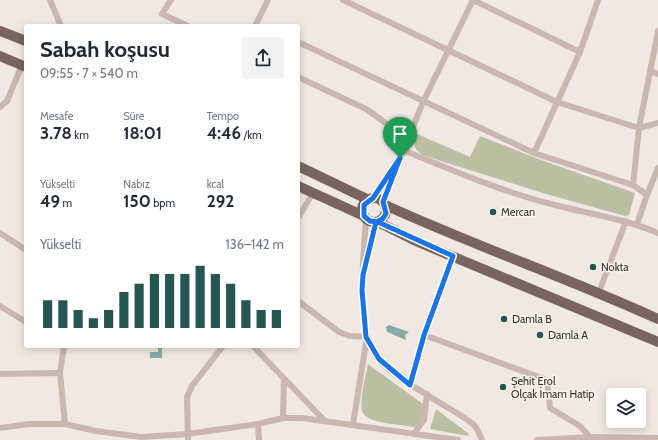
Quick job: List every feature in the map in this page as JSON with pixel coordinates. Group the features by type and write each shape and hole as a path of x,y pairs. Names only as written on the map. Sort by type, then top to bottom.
{"main road":[{"path":"0,31 24,40"},
{"path":"0,56 24,66"},
{"path":"300,167 432,227 599,292 658,319"},
{"path":"300,187 453,256 658,342"},
{"path":"371,199 363,209 371,220"},
{"path":"371,220 384,217 384,204"}],"street":[{"path":"50,0 60,24"},
{"path":"171,0 162,14 184,24"},
{"path":"256,24 268,0"},
{"path":"343,0 449,52 557,102 639,128 658,123"},
{"path":"384,204 403,150 423,102 449,52 473,0 580,52"},
{"path":"534,152 580,52 598,0"},
{"path":"633,185 639,128 658,31"},
{"path":"300,43 423,102 534,152 580,169 633,185 647,195"},
{"path":"0,108 7,101 24,66"},
{"path":"650,72 658,74"},
{"path":"300,78 368,110 388,125 406,143"},
{"path":"403,150 495,187 555,205 637,224 658,233"},
{"path":"371,199 400,158"},
{"path":"637,224 647,195 655,186 658,168"},
{"path":"300,215 313,192"},
{"path":"363,275 371,220"},
{"path":"353,424 366,337 362,290 371,220"},
{"path":"599,292 626,221"},
{"path":"0,233 24,249"},
{"path":"410,385 424,335 453,256"},
{"path":"300,303 339,332 350,336 366,337"},
{"path":"0,306 24,321"},
{"path":"424,335 547,380 550,408 580,426 590,437"},
{"path":"366,337 379,359 410,385 427,394 475,426 482,440"},
{"path":"64,348 60,373 65,424"},
{"path":"188,437 187,397 192,386 221,348"},
{"path":"255,348 324,420"},
{"path":"0,374 60,373"},
{"path":"283,418 284,379"},
{"path":"415,432 424,420 427,394"},
{"path":"0,428 29,424 65,424 96,431 141,437 188,437 283,418 302,418 415,432 458,440"},
{"path":"258,424 259,440"},
{"path":"537,440 590,437 658,438"}],"green space":[{"path":"417,134 470,157 480,136 541,160 635,193 629,215 625,216 546,194 422,155 415,146"},
{"path":"368,364 423,404 421,420 415,427 379,422 366,417 363,413 361,403"},
{"path":"436,409 469,434 468,436 430,429"}],"water":[{"path":"389,325 409,332 405,335 406,340 387,332 386,327"},
{"path":"158,348 162,348 162,358 150,358 150,352 158,352"}],"place":[{"name":"Mercan","path":"493,212"},
{"name":"Nokta","path":"593,267"},
{"name":"Damla B","path":"504,319"},
{"name":"Damla A","path":"540,335"},
{"name":"Şehit Erol Olçak İmam Hatip","path":"503,387"}],"route":[{"path":"400,158 373,198 364,205 364,216 370,221 378,222 418,242 453,256 424,335 410,385 379,359 372,349 366,337 362,290 363,275 376,222 378,222 382,220 386,213 383,202 400,158"}]}
